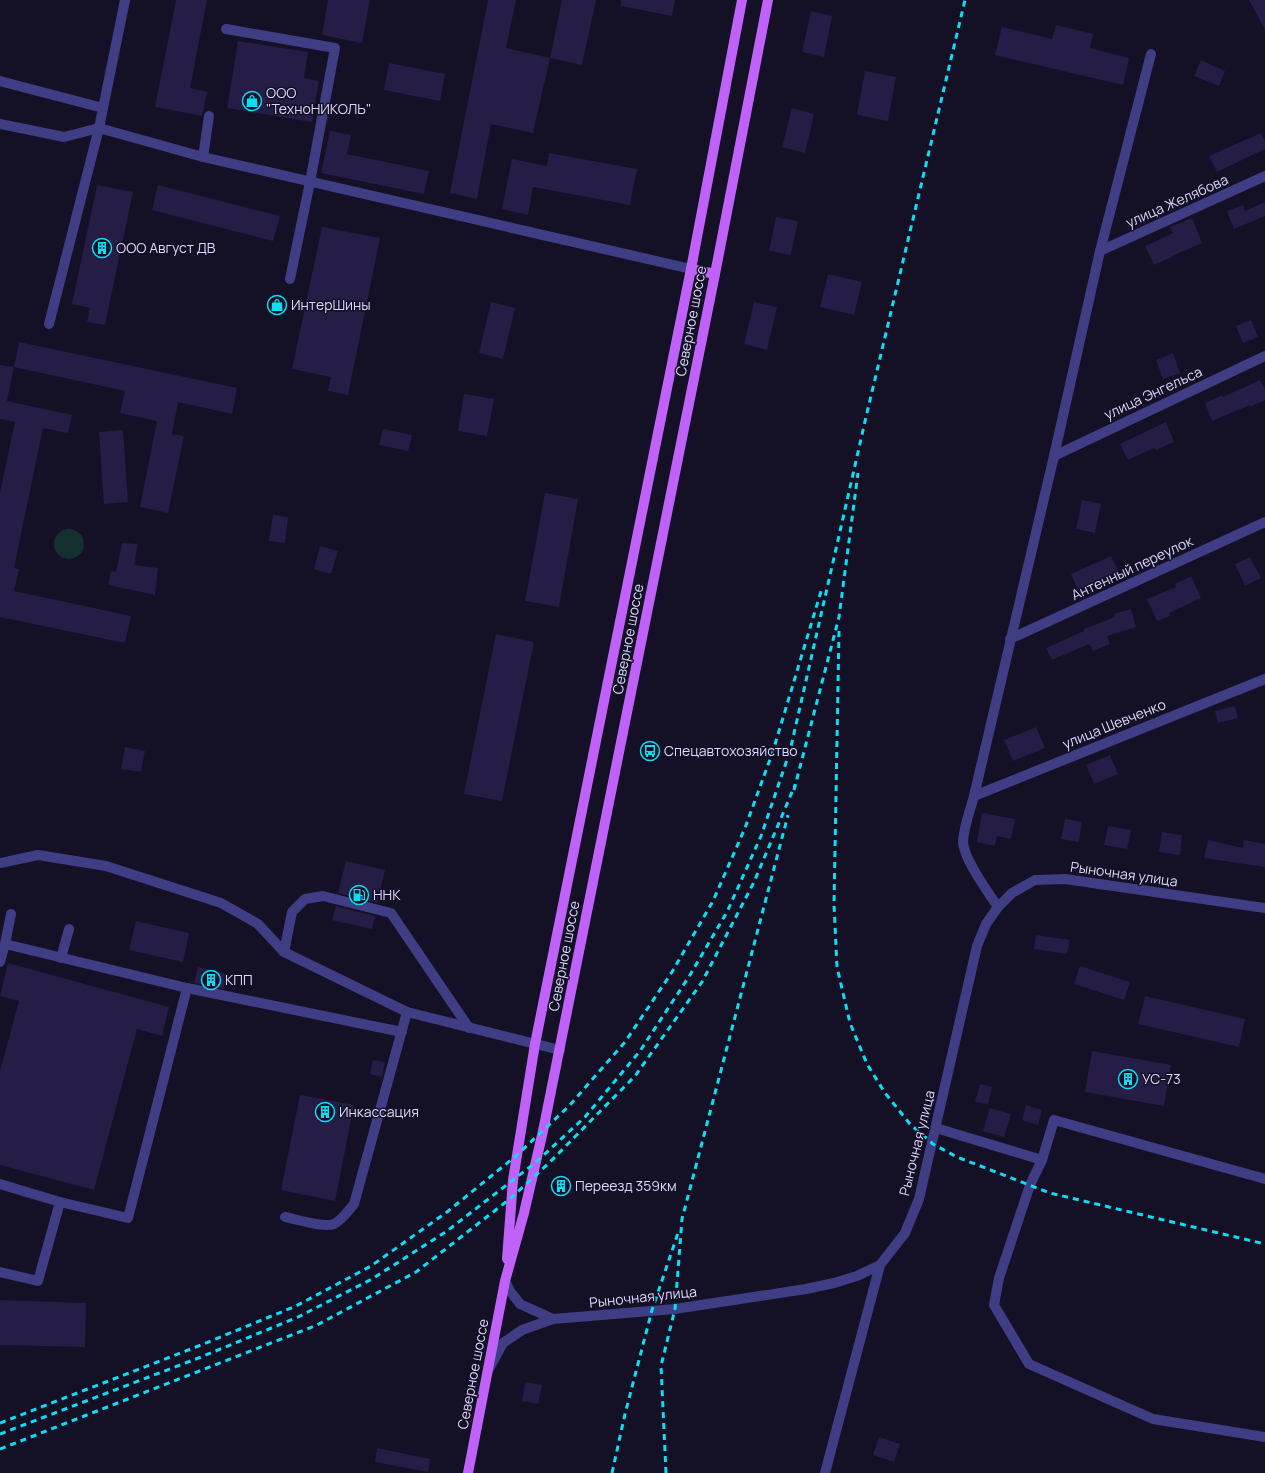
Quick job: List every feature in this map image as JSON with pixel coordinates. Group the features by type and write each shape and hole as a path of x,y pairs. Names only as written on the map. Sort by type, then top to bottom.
{"main road":[{"name":"Северное шоссе","path":"505,1281 513,1180 535,1044 691,269 742,0"},
{"name":"Северное шоссе","path":"468,1473 505,1281 524,1213 560,1050 715,274 768,0"},
{"path":"691,269 715,274"}],"street":[{"path":"49,324 99,128 125,0"},
{"path":"226,29 335,48 290,278"},
{"path":"998,907 972,865 963,843 965,829 1054,456 1100,251 1151,54"},
{"path":"0,81 103,108"},
{"path":"203,157 209,116"},
{"path":"0,124 64,136 99,128 203,157 691,269"},
{"name":"улица Желябова","path":"1100,251 1265,176"},
{"name":"улица Энгельса","path":"1054,456 1265,356"},
{"name":"Антенный переулок","path":"1010,639 1265,522"},
{"name":"улица Шевченко","path":"974,796 1265,679"},
{"path":"0,863 38,856 106,866 221,903 258,924 284,952 407,1012 560,1050"},
{"name":"Рыночная улица","path":"505,1281 510,1291 520,1304 553,1319 675,1308 799,1290 834,1283 857,1276 880,1265 905,1233 919,1199 977,946 986,924 998,907 1012,893 1036,880 1066,879 1265,908"},
{"path":"284,952 292,912 305,899 323,896 391,913 469,1028"},
{"path":"0,962 11,914"},
{"path":"61,958 69,929"},
{"path":"5,944 187,988 402,1032"},
{"path":"0,1184 60,1202 128,1218 187,988"},
{"path":"285,1217 322,1225 334,1224 346,1215 354,1204 407,1012"},
{"path":"1265,1179 1054,1120 1042,1160 1030,1185 999,1278 994,1305 1028,1364 1153,1419 1265,1437"},
{"path":"936,1128 1042,1160"},
{"path":"0,1272 38,1281 60,1202"},
{"path":"825,1473 880,1265"},
{"path":"487,1374 502,1343 522,1330 553,1319"}],"green space":[{"path":"69,529 80,533 84,544 80,555 69,559 58,555 54,544 58,533"}],"building":[{"path":"176,0 207,0 190,88 207,92 202,116 155,107"},
{"path":"328,0 370,0 362,43 322,35"},
{"path":"488,0 516,0 506,48 550,58 533,133 491,124 477,199 450,193"},
{"path":"562,0 596,0 582,65 550,58"},
{"path":"621,0 675,0 672,16 621,6"},
{"path":"1249,0 1265,0 1265,30"},
{"path":"811,11 832,16 824,57 802,52"},
{"path":"1056,25 1093,34 1090,48 1129,58 1123,85 995,55 1002,27 1052,39"},
{"path":"238,41 308,52 304,78 319,81 312,122 227,108"},
{"path":"1201,60 1225,71 1219,86 1194,76"},
{"path":"389,63 445,74 440,101 384,90"},
{"path":"865,71 896,77 888,121 857,115"},
{"path":"792,108 814,114 805,153 782,147"},
{"path":"330,131 351,135 347,154 429,171 424,194 321,173"},
{"path":"1261,133 1265,142 1265,149 1217,172 1209,156"},
{"path":"549,153 637,169 630,205 533,187 528,215 502,209 512,159 547,166"},
{"name":"ООО Август ДВ","path":"97,185 133,192 105,325 87,322 90,308 72,304"},
{"path":"158,185 280,216 273,241 152,210"},
{"path":"1265,202 1265,216 1234,229 1227,211 1243,205 1245,211"},
{"path":"776,217 798,221 791,255 769,251"},
{"path":"1192,218 1202,243 1154,265 1145,246 1173,233 1170,227"},
{"path":"322,227 380,238 348,395 328,391 331,377 292,369"},
{"path":"828,274 862,282 854,315 820,307"},
{"path":"491,302 515,308 503,359 479,353"},
{"path":"754,302 777,307 767,350 744,344"},
{"path":"1251,320 1258,337 1243,343 1236,326"},
{"path":"19,342 237,388 232,414 178,402 172,434 184,436 168,513 140,507 157,421 120,413 125,391 14,367"},
{"path":"1173,353 1180,373 1163,379 1156,360"},
{"path":"0,365 14,367 7,401 72,415 68,433 43,428 14,568 19,569 14,591 131,616 125,643 0,617 0,492 15,422 0,419"},
{"path":"1260,380 1265,390 1265,400 1212,421 1205,403 1222,395 1223,397"},
{"path":"464,394 494,399 487,436 458,431"},
{"path":"1166,422 1174,442 1156,450 1154,448 1128,460 1120,444"},
{"path":"383,429 412,435 408,451 379,445"},
{"path":"123,430 128,502 104,504 99,432"},
{"path":"545,493 578,499 559,607 525,601"},
{"path":"1082,500 1101,504 1095,533 1076,529"},
{"path":"273,515 288,517 285,543 269,541"},
{"path":"122,543 138,544 134,565 158,568 155,595 108,585 111,571 116,572"},
{"path":"320,546 338,551 331,574 314,569"},
{"path":"1111,556 1118,571 1078,590 1071,574"},
{"path":"1250,557 1261,578 1245,586 1235,564"},
{"path":"1191,576 1201,598 1169,613 1170,616 1157,621 1147,599 1176,587 1175,584"},
{"path":"1131,609 1136,627 1107,636 1110,644 1093,651 1089,644 1052,660 1046,648 1084,631 1084,629 1115,617 1114,614"},
{"path":"496,634 534,642 502,801 464,794"},
{"path":"1235,706 1238,718 1218,723 1215,711"},
{"path":"1036,727 1045,748 1013,761 1004,740"},
{"path":"125,747 145,751 141,772 121,769"},
{"path":"1110,755 1118,774 1094,784 1086,765"},
{"path":"982,813 1015,819 1011,839 997,836 995,846 977,842"},
{"path":"1065,819 1082,822 1079,842 1061,839"},
{"path":"1108,826 1131,830 1127,849 1104,845"},
{"path":"1162,832 1182,835 1180,855 1159,852"},
{"path":"1208,840 1243,848 1244,840 1265,844 1265,867 1204,858"},
{"path":"346,861 385,870 377,903 338,893"},
{"path":"336,906 375,916 372,929 332,920"},
{"path":"136,921 189,933 183,962 129,950"},
{"path":"1036,935 1070,940 1067,954 1034,949"},
{"path":"8,963 169,1007 162,1036 137,1029 94,1190 0,1165 0,1071 19,1001 0,996"},
{"path":"1080,966 1130,982 1124,1000 1074,984"},
{"name":"КПП","path":"198,967 227,974 224,989 194,983"},
{"path":"1145,996 1245,1019 1239,1047 1138,1024"},
{"name":"УС-73","path":"1092,1051 1171,1065 1164,1106 1085,1092"},
{"path":"373,1060 385,1062 382,1077 370,1074"},
{"path":"980,1084 992,1087 988,1104 975,1102"},
{"path":"300,1095 354,1105 335,1201 281,1190"},
{"path":"1026,1105 1042,1110 1038,1125 1022,1120"},
{"path":"990,1108 1011,1114 1004,1137 983,1131"},
{"path":"0,1300 86,1303 85,1347 0,1345"},
{"path":"525,1382 542,1385 538,1404 522,1401"},
{"path":"879,1437 900,1444 894,1462 873,1455"},
{"path":"377,1448 430,1459 428,1472 375,1462"}],"railway":[{"path":"0,1434 201,1357 298,1317 372,1279 447,1231 535,1163 585,1117 640,1051 690,975 727,912 761,836 790,751 866,417 965,0"},
{"path":"794,790 839,617 858,473"},
{"path":"0,1423 196,1347 296,1306 371,1266 447,1212 517,1155 569,1106 625,1042 672,972 713,901 745,828 773,751 822,588"},
{"path":"839,631 834,904 837,967 850,1023 867,1064 885,1093 910,1124 933,1144 957,1157 1050,1193 1265,1244"},
{"path":"0,1449 317,1325 416,1272 511,1198 550,1162 635,1076 702,982 754,882 795,785"},
{"path":"666,1473 661,1366 675,1309 682,1219 788,815"},
{"path":"612,1473 625,1414 652,1310 678,1233"}],"place":[{"name":"ООО \"ТехноНИКОЛЬ\"","path":"252,101"},
{"name":"ООО Август ДВ","path":"102,248"},
{"name":"ИнтерШины","path":"277,305"},
{"name":"Спецавтохозяйство","path":"650,751"},
{"name":"ННК","path":"359,895"},
{"name":"КПП","path":"211,980"},
{"name":"УС-73","path":"1128,1079"},
{"name":"Инкассация","path":"325,1112"},
{"name":"Переезд 359км","path":"561,1186"}]}
